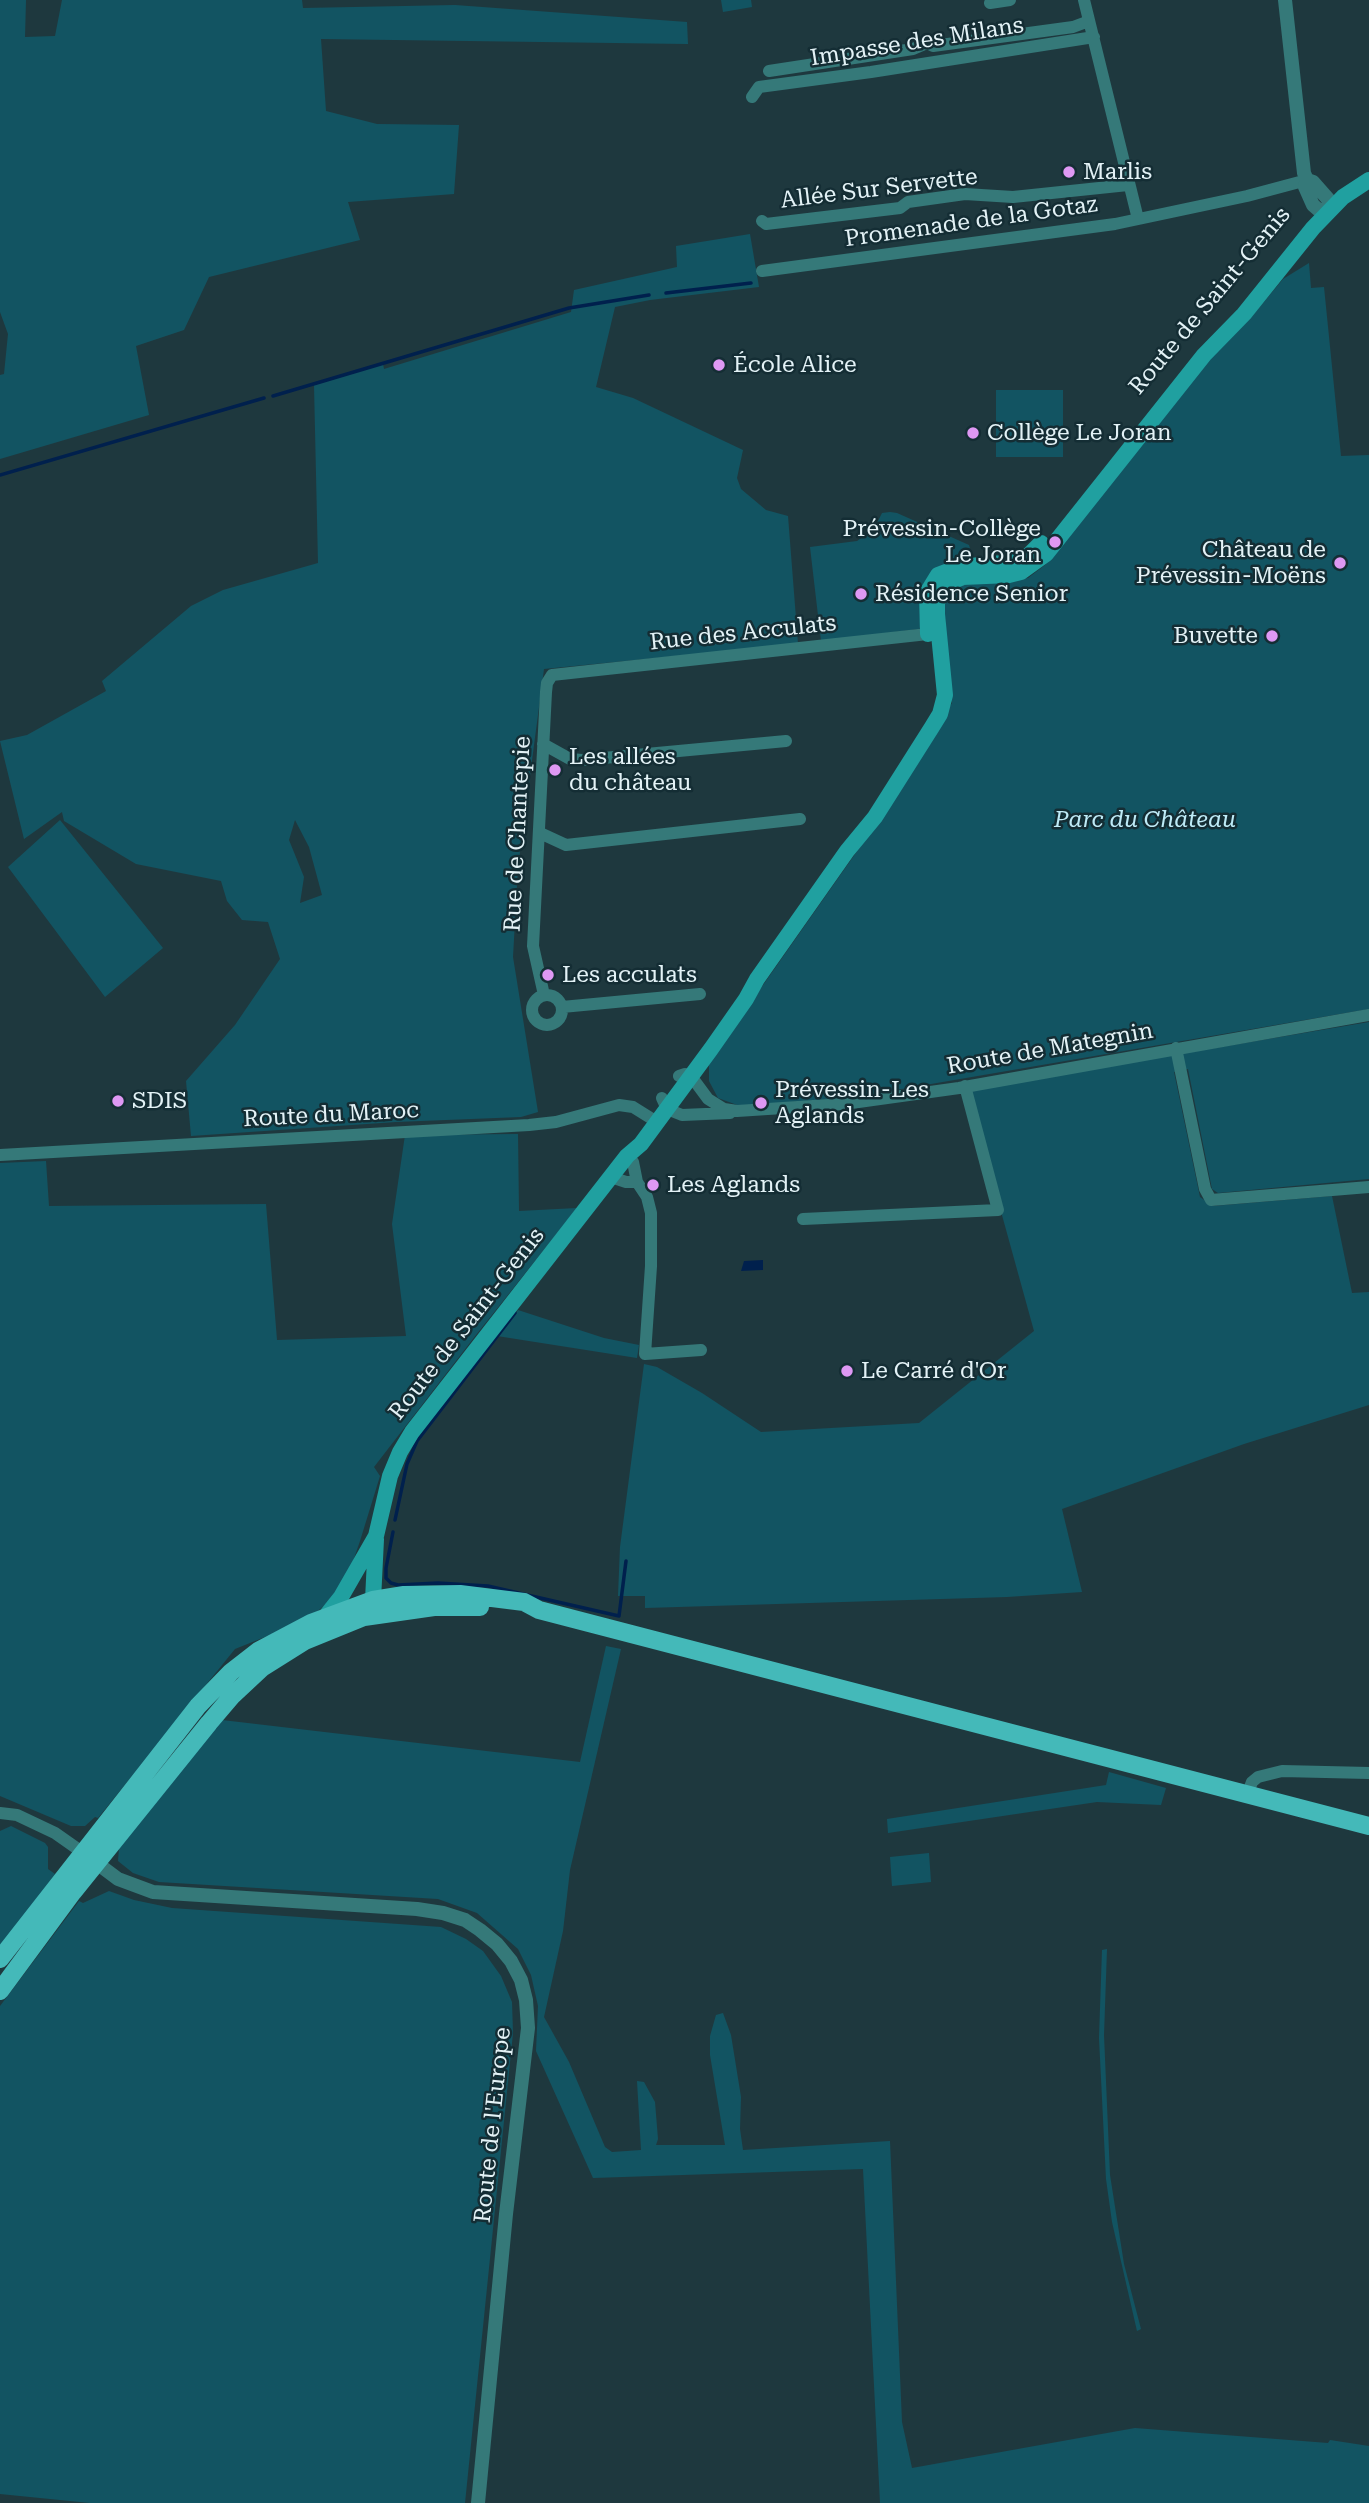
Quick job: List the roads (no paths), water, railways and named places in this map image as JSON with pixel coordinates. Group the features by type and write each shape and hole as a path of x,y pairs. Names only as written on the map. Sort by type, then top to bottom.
{"main road":[{"name":"Route de Saint-Genis","path":"325,1617 350,1582 376,1536 390,1476 405,1442 627,1156 640,1144 659,1111 746,999 757,979 847,851 932,706 933,634 927,593 938,575 959,566 1014,562 1035,549 1089,491 1190,358 1325,208 1369,171"},
{"name":"Route de Saint-Genis","path":"1325,208 1362,191 1369,180"},
{"name":"Route de Saint-Genis","path":"373,1600 376,1536"},
{"path":"350,1582 348,1596 358,1612"},
{"path":"0,1991 97,1863 246,1682 284,1652 347,1622 373,1600 422,1594 460,1594 524,1602 539,1610 1369,1826"},
{"path":"0,1959 211,1690 258,1651 325,1617 358,1612 459,1606 539,1610"}],"street":[{"path":"990,3 1010,0"},
{"path":"1084,0 1138,219"},
{"path":"1285,0 1304,173 1307,180 1313,182 1325,208"},
{"path":"769,71 913,49 927,43 933,46 1073,27 1089,21"},
{"name":"Impasse des Milans","path":"752,97 755,90 767,86 1094,37"},
{"name":"Promenade de la Gotaz","path":"762,271 1138,219 1307,180"},
{"name":"Allée Sur Servette","path":"762,221 766,224 900,208 908,202 965,194 1013,197 1128,185"},
{"name":"Rue des Acculats","path":"552,676 933,634"},
{"name":"Rue de Chantepie","path":"544,995 533,946 547,683 552,676"},
{"path":"543,744 570,759 582,760 786,741"},
{"path":"540,833 566,845 800,819"},
{"path":"544,995 557,998 562,1007 556,1022 547,1025 537,1021 533,1008 537,999 544,995"},
{"path":"562,1007 700,995"},
{"name":"Route de Mategnin","path":"659,1111 693,1116 844,1104 965,1086 1369,1015"},
{"path":"1176,1048 1205,1189 1212,1199 1369,1187"},
{"name":"Route de Mategnin","path":"685,1076 712,1104 737,1111"},
{"path":"803,1219 998,1210 965,1086"},
{"name":"Route du Maroc","path":"0,1155 529,1125 556,1122 619,1105 659,1111"},
{"path":"627,1156 636,1169 637,1182 647,1197 651,1213 651,1266 645,1354 701,1350"},
{"path":"611,1177 620,1181 637,1182"},
{"path":"1247,1795 1252,1782 1258,1777 1282,1771 1369,1773"},
{"path":"0,1813 17,1815 55,1833 82,1852"},
{"name":"Route de l'Europe","path":"82,1852 118,1879 153,1892 417,1909 443,1913 480,1930 497,1944 511,1961 526,2000 527,2040 508,2189 478,2503"}],"waterway":[{"path":"666,293 751,283"},
{"path":"273,396 569,308 649,295"},
{"path":"0,475 264,398"},
{"path":"395,1520 407,1464 417,1441 515,1313"},
{"path":"393,1532 386,1568 386,1578 391,1583 488,1586 619,1616 626,1561"}],"place":[{"name":"Marlis","path":"1069,172"},
{"name":"École Alice","path":"719,365"},
{"name":"Collège Le Joran","path":"973,433"},
{"name":"Prévessin-Collège Le Joran","path":"1055,542"},
{"name":"Château de Prévessin-Moëns","path":"1340,563"},
{"name":"Résidence Senior","path":"861,594"},
{"name":"Buvette","path":"1272,636"},
{"name":"Les allées du château","path":"555,770"},
{"name":"Les acculats","path":"548,975"},
{"name":"SDIS","path":"118,1101"},
{"name":"Prévessin-Les Aglands","path":"761,1103"},
{"name":"Les Aglands","path":"653,1185"},
{"name":"Le Carré d'Or","path":"847,1371"}],"park label":[{"name":"Parc du Château","path":"1145,820"}]}
